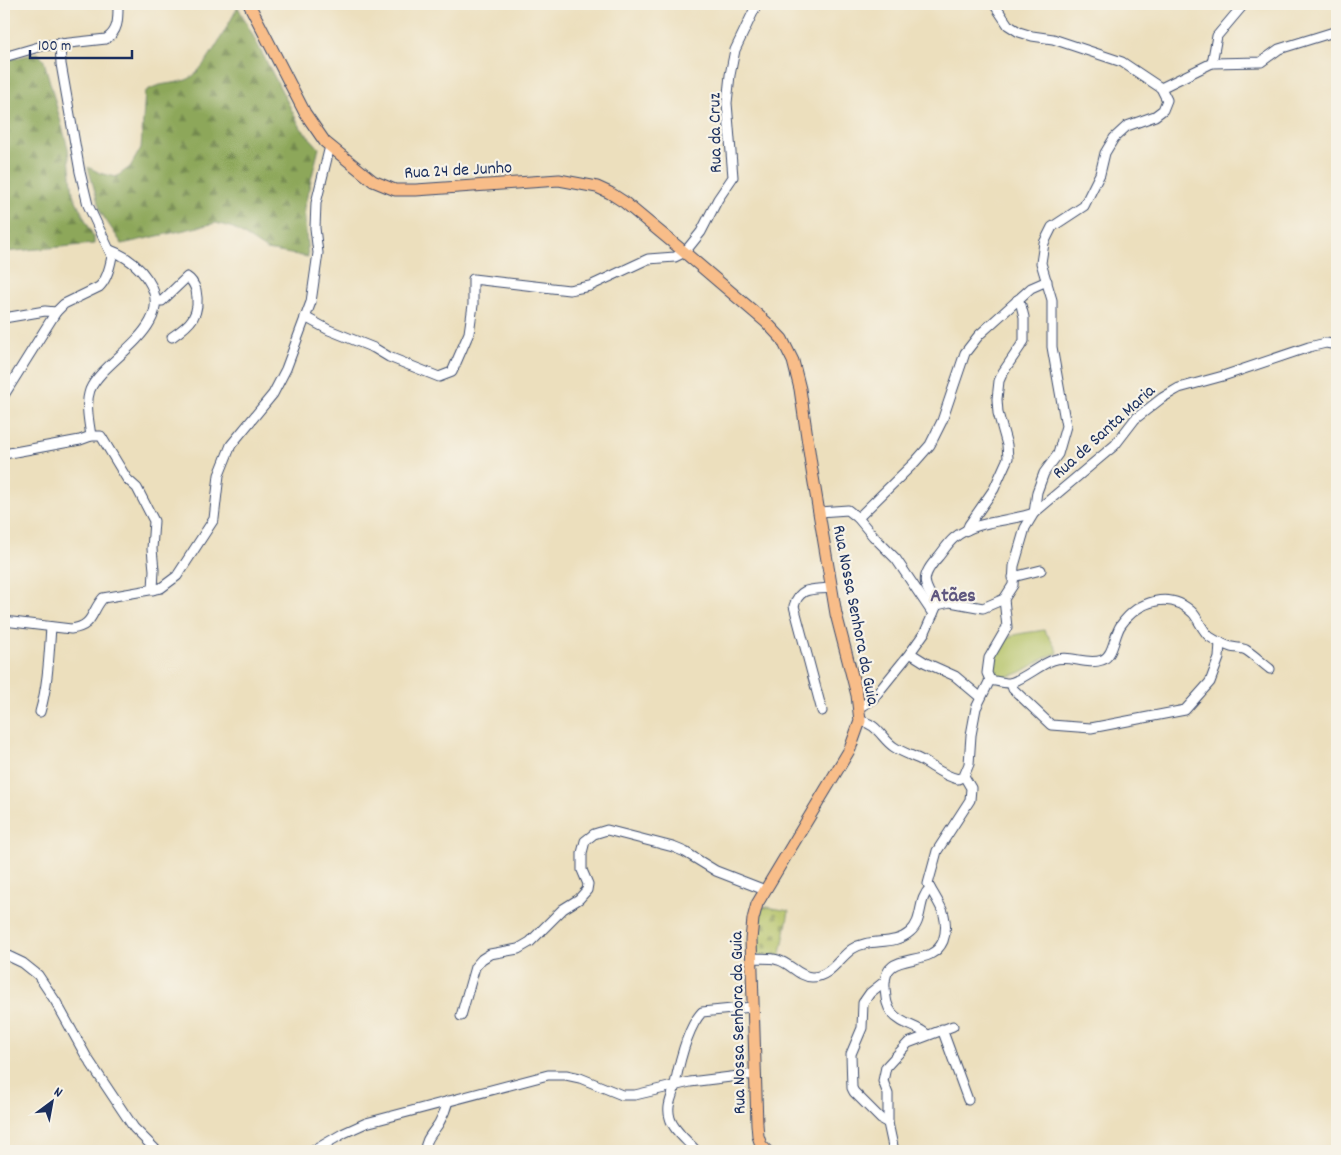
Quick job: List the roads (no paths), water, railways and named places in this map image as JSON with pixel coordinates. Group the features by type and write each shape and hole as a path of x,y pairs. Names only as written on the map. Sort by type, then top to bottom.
{"main road":[{"name":"Rua 24 de Junho","path":"249,4 305,113 316,130 330,146 373,181 395,190 559,180 597,187 624,202 685,252"},
{"name":"Rua Nossa Senhora da Guia","path":"685,252 759,316 782,339 793,361 800,389 831,588 852,675 860,722 850,749 757,904 753,919 751,940 752,1007 758,1136 767,1151"}],"street":[{"path":"4,57 27,49 60,43 106,39 113,35 118,23 118,4"},
{"name":"Rua da Cruz","path":"685,252 701,232 718,199 733,177 727,103 730,75 734,50 757,4"},
{"path":"858,708 872,700 910,653 925,632 935,610 950,602 983,608 1004,599 1013,584 1014,566 1025,528 1034,513 1037,492 1044,473 1058,454 1066,426 1052,347 1052,300 1041,263 1044,243 1052,228 1084,206 1100,174 1105,153 1114,138 1127,126 1156,116 1163,110 1167,100 1162,88 1122,62 1053,40 1019,32 1008,26 994,4"},
{"path":"1212,63 1217,36 1244,4"},
{"path":"1162,88 1212,63 1261,62 1279,50 1337,31"},
{"path":"4,395 56,312 64,304 99,287 103,283 112,256 88,205 80,172 61,64 60,43"},
{"path":"4,621 71,629 80,628 90,620 103,598 161,588 177,576 214,519 219,476 231,445 273,394 286,369 311,302 318,253 315,228 316,203 330,146"},
{"path":"92,436 88,417 90,392 97,378 140,337 152,320 156,301 153,288 143,272 130,260 110,250"},
{"path":"305,318 374,348 389,357 439,377 452,372 470,333 473,280 569,290 590,286 648,259 675,257 685,252"},
{"path":"156,301 162,301 187,277 191,279 198,299 196,312 193,320 172,337"},
{"path":"858,518 930,445 945,413 965,353 979,335 1031,288 1047,281"},
{"path":"967,530 994,489 1008,458 1007,445 998,414 997,399 999,381 1003,372 1024,341 1024,317 1021,305 1017,300"},
{"path":"4,318 45,311 56,312"},
{"name":"Rua de Santa Maria","path":"935,610 925,588 924,577 928,568 954,538 967,530 986,523 1018,518 1034,513 1115,445 1135,419 1162,398 1179,388 1223,376 1309,347 1326,343 1337,344"},
{"path":"4,454 72,442 92,436 101,436 127,478 137,488 154,521 152,549 153,590"},
{"path":"819,512 848,510 858,518 896,559 935,610"},
{"path":"1013,576 1040,570"},
{"path":"822,711 794,606 797,596 804,592 831,588"},
{"path":"990,680 987,673 989,658 1008,627 1004,599"},
{"path":"990,680 1011,683 1052,660 1063,657 1096,662 1103,660 1108,656 1122,624 1140,608 1152,602 1170,599 1178,601 1194,614 1209,636 1229,646 1245,650 1270,669"},
{"path":"40,712 47,671 51,626"},
{"path":"1011,683 1013,689 1051,725 1091,728 1185,710 1210,682 1219,658 1220,642"},
{"path":"910,653 926,663 955,676 980,697"},
{"path":"860,722 867,722 876,728 892,746 949,777 958,779 964,776 970,764 971,735 976,708 990,680"},
{"path":"888,1123 881,1119 852,1088 852,1054 862,1028 863,1003 870,993 885,981 892,965 931,955 940,947 946,934 944,914 928,884 937,851 970,800 971,788 964,776"},
{"path":"461,1016 476,967 482,959 490,954 518,949 530,942 563,909 579,899 587,890 588,884 582,870 582,853 585,841 594,834 607,830 673,847 716,871 765,890"},
{"path":"751,958 778,960 811,977 821,976 832,969 852,949 866,943 898,940 911,931 919,918 924,893 930,888"},
{"path":"4,954 23,963 38,975 56,1002 86,1056 134,1128 157,1151"},
{"path":"885,981 887,1004 893,1015 914,1028 924,1031 927,1035"},
{"path":"696,1151 672,1124 668,1104 693,1025 696,1018 702,1012 752,1007"},
{"path":"894,1151 888,1123 888,1094 883,1081 886,1067 908,1044 953,1026"},
{"path":"942,1029 968,1100"},
{"path":"313,1151 366,1123 548,1075 566,1075 580,1078 622,1095 635,1095 690,1082 755,1074"},
{"path":"425,1151 425,1144 446,1110 448,1101"}],"district":[{"name":"Atães","path":"953,594"}]}
